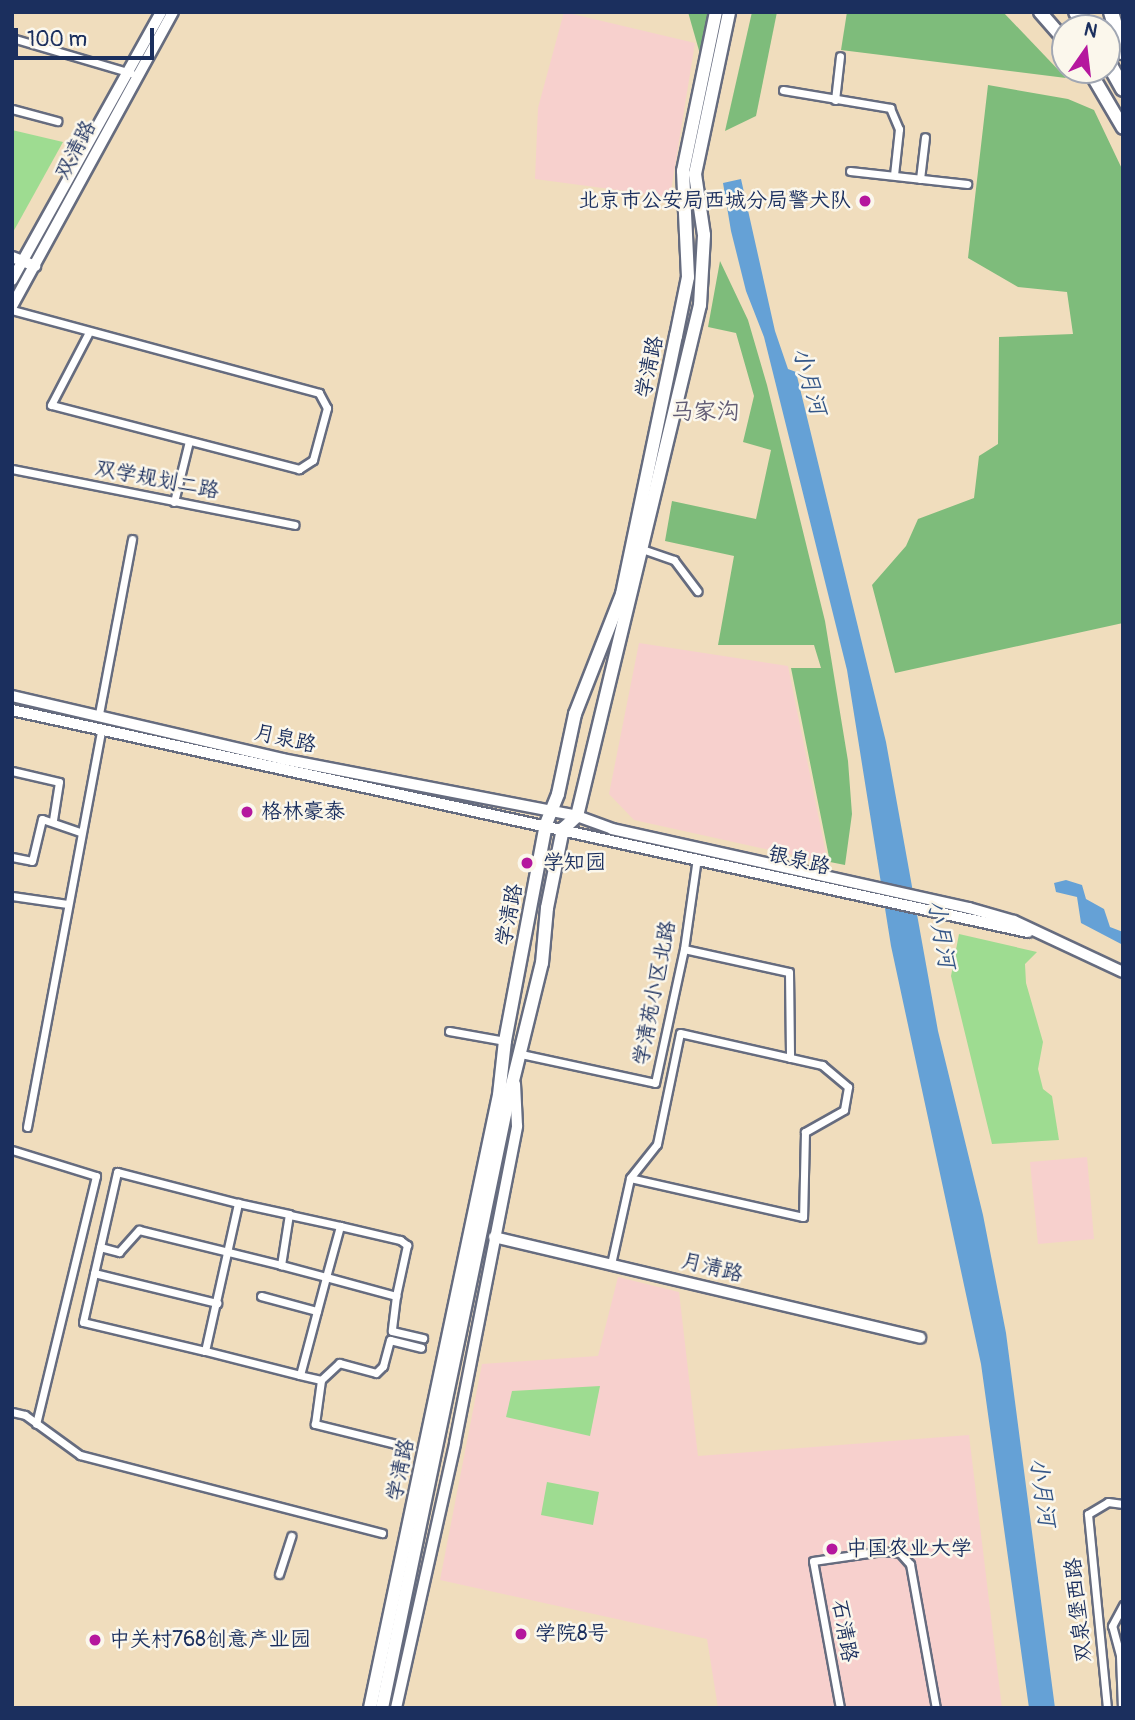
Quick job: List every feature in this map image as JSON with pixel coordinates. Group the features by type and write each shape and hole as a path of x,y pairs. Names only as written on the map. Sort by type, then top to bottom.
{"highway":[{"path":"1111,12 1123,52"}],"main road":[{"name":"双清路","path":"12,308 30,263 127,69 161,12"},
{"name":"双清路","path":"12,280 30,263 173,12"},
{"name":"学清路","path":"370,1708 499,1095 505,1041 546,824 558,794 575,715 622,594 668,377 688,277 682,171 716,12"},
{"name":"学清路","path":"577,816 700,305 704,235 695,174 729,12"},
{"path":"1097,84 1123,128"},
{"name":"月泉路","path":"12,696 99,714 282,759 577,816"},
{"name":"月泉路","path":"12,710 546,824"},
{"path":"563,829 577,816"},
{"name":"银泉路","path":"577,816 612,829 858,884 1044,936 1123,972"},
{"name":"银泉路","path":"546,824 860,896 944,908"},
{"name":"学清路","path":"382,1708 542,963 563,829"}],"street":[{"path":"12,38 127,69 137,78"},
{"path":"835,100 840,56"},
{"path":"783,90 890,108 899,130 894,176"},
{"path":"12,109 57,121"},
{"path":"920,178 925,136"},
{"path":"850,171 967,184"},
{"path":"12,257 30,263"},
{"path":"12,308 88,334 319,393 327,408 313,460 299,469 51,405 88,334"},
{"path":"174,502 189,441"},
{"name":"双学规划二路","path":"12,469 294,525"},
{"path":"99,714 132,539"},
{"path":"642,549 674,560 697,591"},
{"path":"27,1127 101,730"},
{"path":"12,771 59,782 53,821"},
{"path":"12,857 32,861 42,819 80,832"},
{"name":"学清苑小区北路","path":"521,1054 655,1083 684,949 697,857"},
{"path":"12,896 67,904"},
{"path":"684,949 789,972 790,1058"},
{"path":"449,1031 505,1041"},
{"path":"611,1264 630,1178 657,1144 680,1033 822,1065 848,1087 844,1110 805,1132 803,1217 630,1178"},
{"name":"学清路","path":"396,1708 455,1443 517,1126 515,1079"},
{"path":"12,1150 96,1176 36,1424"},
{"path":"321,1380 83,1322 117,1172 407,1245 392,1331 423,1338"},
{"path":"205,1351 238,1203"},
{"path":"281,1265 289,1214"},
{"path":"300,1375 340,1226"},
{"path":"100,1247 120,1252 139,1230 396,1296"},
{"name":"月清路","path":"494,1237 920,1338"},
{"path":"94,1273 216,1303"},
{"path":"261,1296 317,1311"},
{"path":"400,1446 315,1424 321,1380 340,1363 376,1373 383,1366 390,1340 421,1348"},
{"path":"12,1412 36,1424 80,1455 382,1533"},
{"name":"双泉堡西路","path":"1107,1708 1088,1533 1092,1509 1108,1502 1123,1504"},
{"path":"279,1574 291,1536"},
{"name":"石清路","path":"840,1708 813,1561 882,1551 900,1553 910,1564 936,1708"},
{"path":"1122,1708 1120,1655 1112,1626 1123,1605"}],"shaded area":[{"path":"564,12 695,43 670,197 535,179 538,108"},
{"path":"639,643 788,666 828,863 634,820 609,794"},
{"path":"1087,1157 1094,1239 1038,1244 1030,1162"},
{"path":"618,1277 679,1292 698,1456 969,1435 1002,1708 718,1708 707,1639 440,1580 482,1364 598,1356"}],"green space":[{"path":"688,12 708,12 700,54"},
{"path":"752,12 777,12 756,116 725,131"},
{"path":"847,12 1003,12 1051,62 1051,76 841,50"},
{"path":"988,85 1068,99 1094,110 1123,171 1123,623 895,673 872,585 906,546 918,519 974,498 979,456 998,444 999,337 1073,334 1067,292 1018,287 968,258"},
{"path":"12,130 63,142 12,234"},
{"path":"720,261 748,320 767,385 825,621 848,761 852,814 845,865 830,862 791,668 821,668 814,645 718,645 734,556 665,541 672,501 756,519 771,450 743,442 754,396 736,333 708,327"},
{"path":"959,934 1037,952 1025,964 1026,983 1043,1042 1038,1069 1043,1089 1052,1096 1059,1140 992,1144 951,976"},
{"path":"600,1386 590,1436 506,1417 512,1391"},
{"path":"547,1482 599,1492 593,1525 541,1515"}],"water":[{"path":"741,179 775,331 788,369 796,372 886,742 938,1031 983,1215 1006,1333 1055,1708 1029,1708 981,1364 891,946 847,670 764,337 746,291 731,231 723,183"},
{"path":"1066,880 1082,885 1086,899 1104,909 1110,927 1123,932 1123,945 1081,923 1077,897 1056,892 1054,883"}],"place":[{"name":"北京市公安局西城分局警犬队","path":"865,201"},
{"name":"格林豪泰","path":"247,812"},
{"name":"学知园","path":"527,863"},
{"name":"中国农业大学","path":"832,1549"},
{"name":"学院8号","path":"521,1634"},
{"name":"中关村768创意产业园","path":"95,1640"}],"district":[{"name":"马家沟","path":"705,412"}],"water label":[{"name":"小月河","path":"809,381"},
{"name":"小月河","path":"941,934"},
{"name":"小月河","path":"1042,1492"}]}
